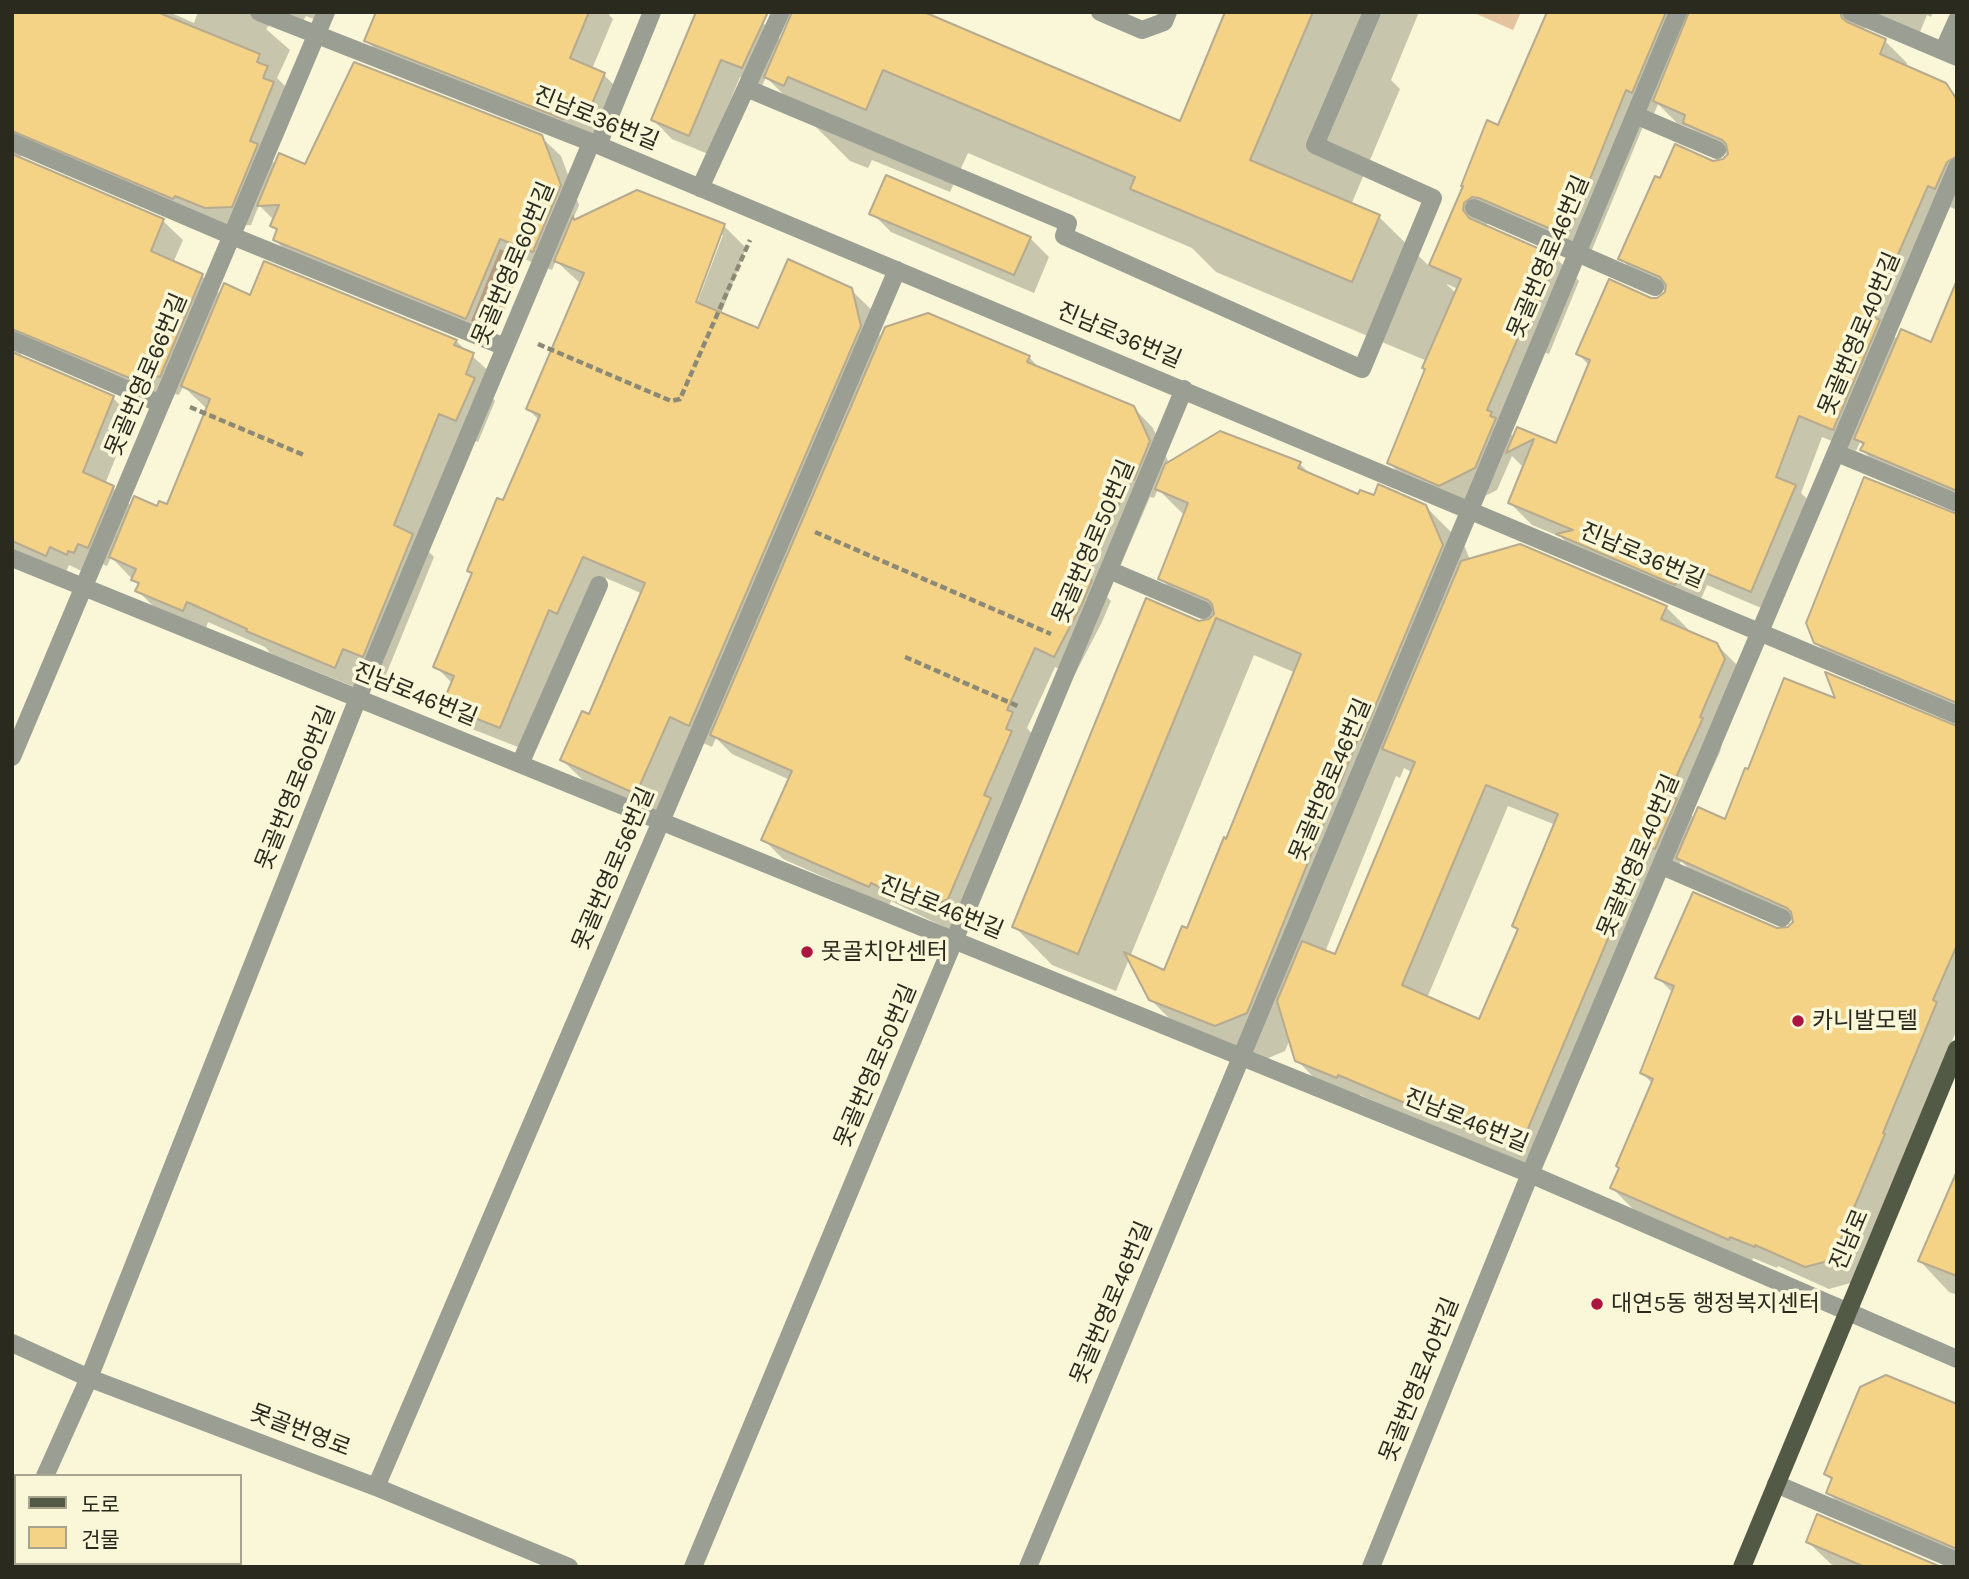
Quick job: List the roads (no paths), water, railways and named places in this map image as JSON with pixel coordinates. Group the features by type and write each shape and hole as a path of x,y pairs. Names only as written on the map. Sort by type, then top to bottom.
{"main road":[{"name":"진남로","path":"1742,1567 1957,1049"}],"street":[{"name":"진남로36번길","path":"259,12 595,144 1957,715"},
{"name":"못골번영로66번길","path":"12,757 326,12"},
{"name":"못골번영로60번길","path":"47,1474 89,1378 358,698 509,340 652,12"},
{"path":"700,188 780,12"},
{"path":"1100,12 1142,30 1164,22 1168,12"},
{"path":"746,88 1068,223 1064,236 1362,369 1433,198 1315,145 1372,12"},
{"name":"못골번영로46번길","path":"1028,1567 1678,12"},
{"path":"1850,12 1950,54 1957,20"},
{"path":"1635,115 1717,150"},
{"path":"12,142 232,236 509,340"},
{"name":"못골번영로40번길","path":"1371,1567 1531,1174 1957,167"},
{"path":"1475,208 1655,287"},
{"name":"못골번영로56번길","path":"376,1486 897,270"},
{"path":"12,341 163,400"},
{"name":"못골번영로50번길","path":"693,1567 1184,389"},
{"path":"1837,453 1957,503"},
{"name":"진남로46번길","path":"12,558 1531,1174 1957,1359"},
{"path":"1109,570 1203,610"},
{"path":"520,764 599,585"},
{"path":"1662,866 1782,918"},
{"name":"못골번영로","path":"12,1343 89,1378 376,1486 569,1567"},
{"path":"1776,1484 1957,1561"}],"place":[{"name":"못골치안센터","path":"807,952"},
{"name":"카니발모텔","path":"1798,1021"},
{"name":"대연5동 행정복지센터","path":"1597,1304"}]}
